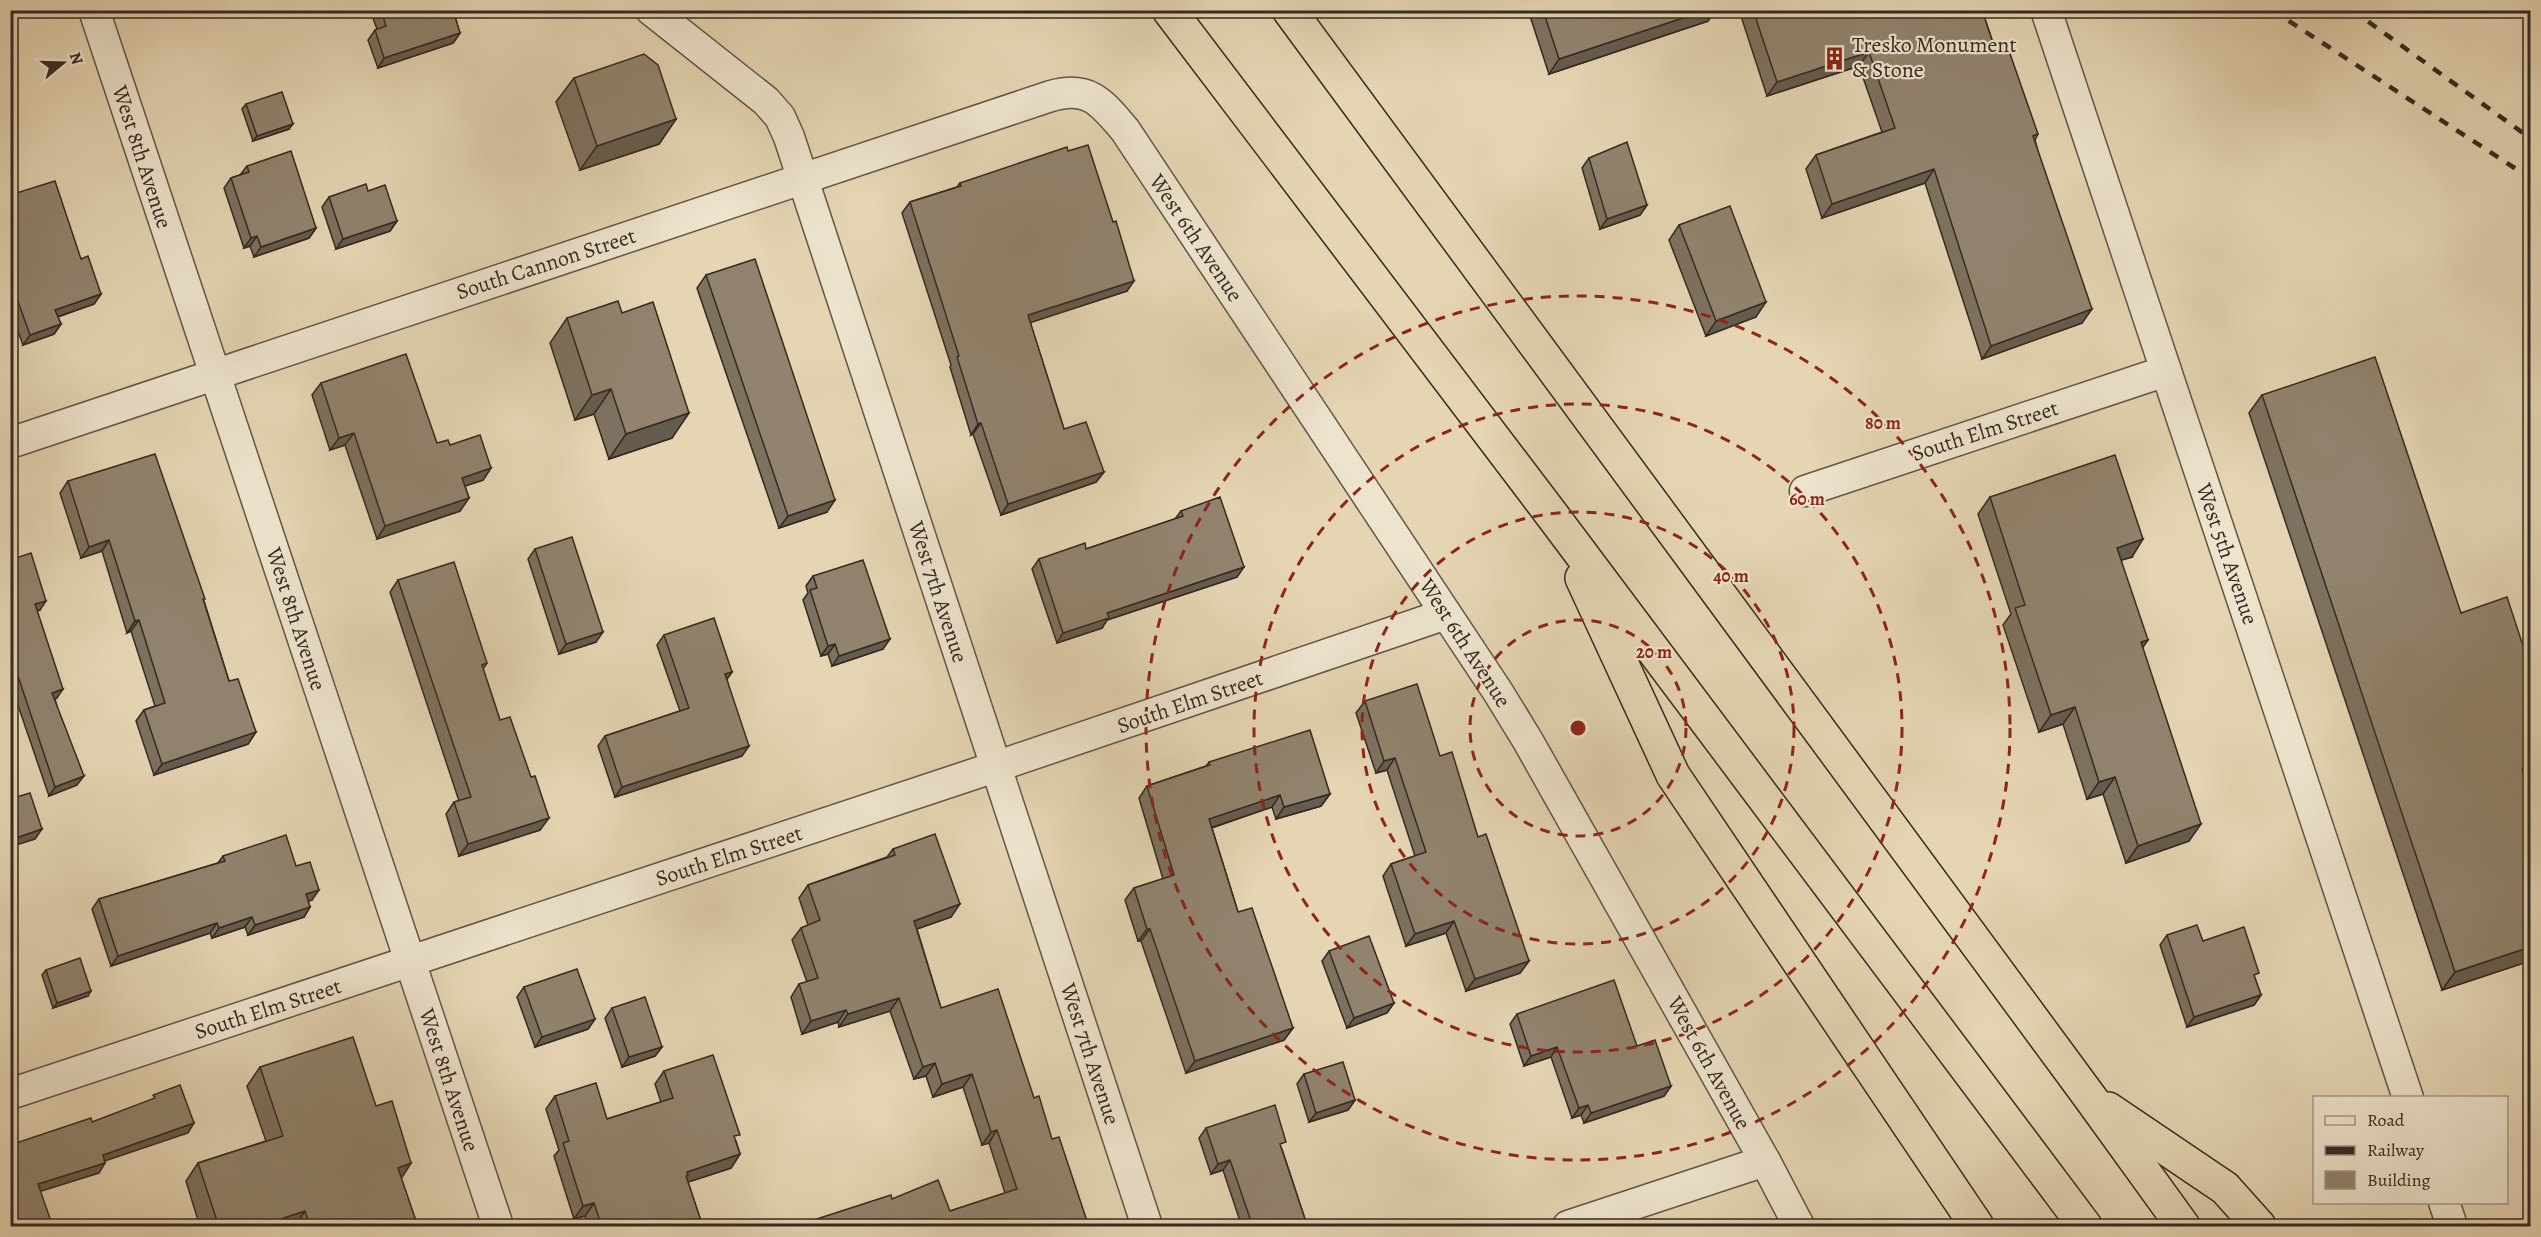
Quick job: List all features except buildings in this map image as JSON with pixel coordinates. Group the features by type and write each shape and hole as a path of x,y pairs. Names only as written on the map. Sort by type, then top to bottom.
{"highway":[{"path":"1169,10 1555,519 2085,1227"},
{"path":"1289,10 2183,1227"},
{"path":"1555,519 1673,775 1977,1227"},
{"path":"2089,1096 2225,1188 2259,1227"}],"street":[{"name":"West 8th Avenue","path":"94,10 498,1227"},
{"name":"West 7th Avenue","path":"651,10 774,109 786,128 1147,1227"},
{"name":"West 5th Avenue","path":"2046,10 2408,1096"},
{"name":"South Cannon Street","path":"10,443 1051,96 1068,92 1083,93"},
{"name":"West 6th Avenue","path":"1083,93 1100,103 1125,130 1528,741 1765,1161 1799,1227"},
{"name":"South Elm Street","path":"1805,491 2166,371"},
{"name":"South Elm Street","path":"10,1094 995,767 1446,614"},
{"path":"1568,1227 1765,1161"},
{"path":"2444,1204 2452,1227"}],"railway":[{"path":"2272,10 2530,178"},
{"path":"2352,10 2530,138"}],"place":[{"name":"Tresko Monument & Stone","path":"1834,58"}]}
